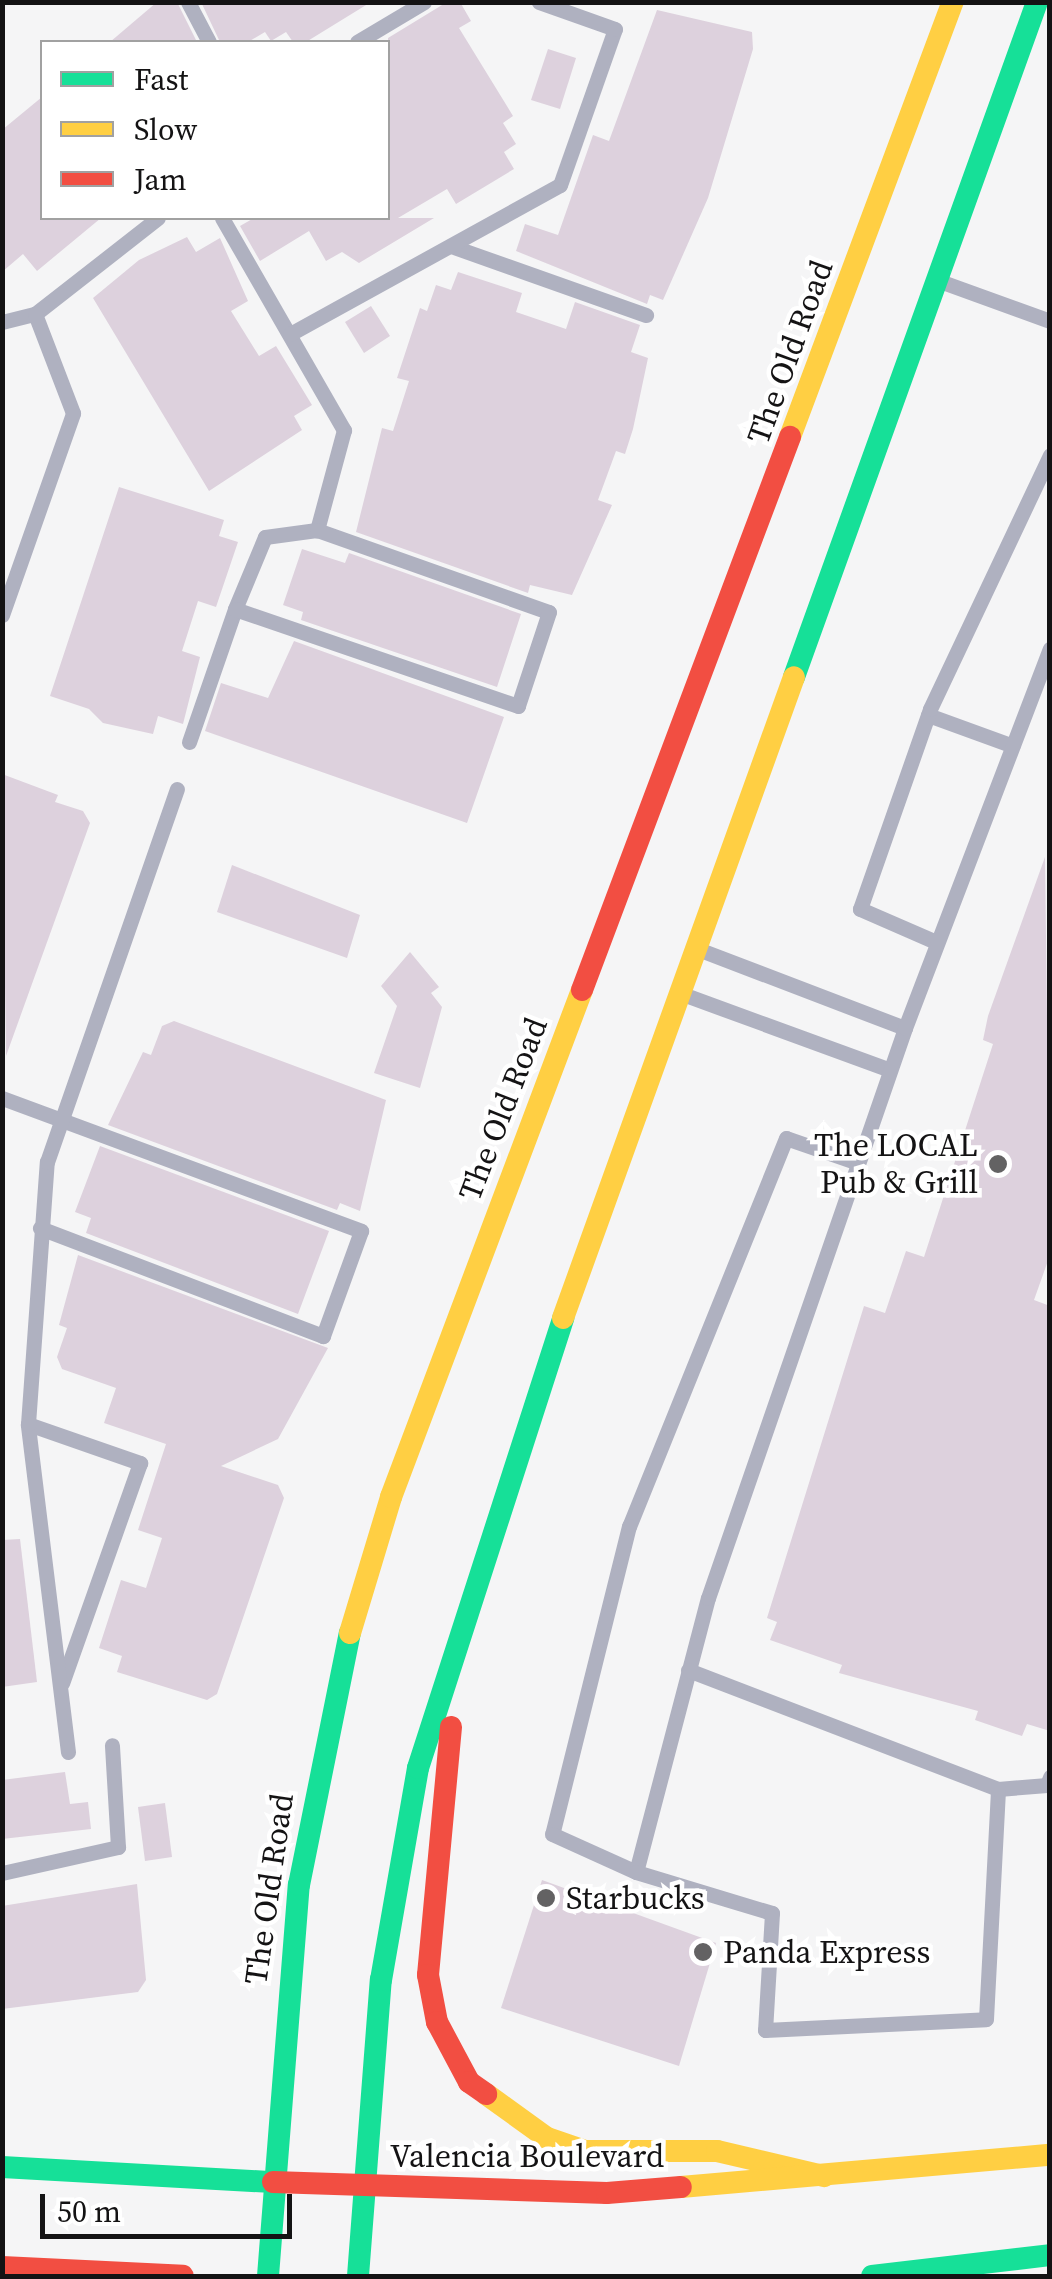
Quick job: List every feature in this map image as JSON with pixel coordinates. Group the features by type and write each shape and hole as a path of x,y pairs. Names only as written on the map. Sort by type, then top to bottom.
{"main road":[{"name":"The Old Road","path":"268,2276 299,1885 351,1629 391,1497 953,2"},
{"path":"358,2276 361,2187 399,1862 418,1768 453,1668 532,1403 1041,5"},
{"path":"453,1668 449,1799 427,1931 428,1975 437,2022 469,2082 547,2138 584,2151 717,2151 824,2176"},
{"name":"Valencia Boulevard","path":"2,2166 361,2187 608,2193 1050,2155"},
{"path":"872,2276 1050,2256"},
{"path":"2,2267 183,2276"}],"lane":[{"path":"188,2 208,40"},
{"path":"360,40 424,2"},
{"path":"290,334 560,186 615,29 566,6 539,2"},
{"path":"2,322 35,314 155,220"},
{"path":"223,220 344,430 317,530"},
{"path":"451,246 646,315"},
{"path":"940,281 1050,321"},
{"path":"2,615 72,412 35,314"},
{"path":"936,942 860,909 928,715 1050,455"},
{"path":"189,742 235,609 265,537 317,530 549,612 518,706 235,609"},
{"path":"636,1872 688,1670 858,1163 936,942 1050,649"},
{"path":"928,715 1014,746"},
{"path":"68,1752 28,1424 40,1228 60,1115 177,789"},
{"path":"696,947 905,1028"},
{"path":"679,993 890,1070"},
{"path":"2,1098 60,1115 360,1231 323,1336 40,1228"},
{"path":"858,1163 786,1138 629,1526 552,1834 636,1872 772,1913 765,2030 986,2019 998,1789"},
{"path":"28,1424 140,1464 60,1689"},
{"path":"688,1670 998,1789 1046,1785 1050,1778"},
{"path":"2,1873 118,1847 112,1745"}],"building":[{"path":"157,2 177,2 196,40 112,40"},
{"path":"201,2 371,2 309,40 292,40 286,32 270,40 265,32 251,40 219,40"},
{"path":"447,2 460,2 471,21 459,28 513,116 503,123 516,144 504,152 514,169 456,204 447,189 398,218 434,218 359,263 342,252 326,261 309,231 260,261 240,226 250,220 390,220 388,38"},
{"path":"657,10 752,32 753,49 708,198 663,300 650,295 647,304 516,251 525,224 558,235 593,135 609,141"},
{"path":"548,49 576,58 560,109 531,100"},
{"path":"40,99 40,220 99,220 37,271 23,254 2,272 2,130"},
{"path":"187,237 196,252 220,238 248,301 231,311 259,356 276,346 312,405 294,416 302,430 209,491 93,298 139,260"},
{"path":"458,272 522,293 516,312 566,329 575,302 640,325 631,352 648,358 633,429 625,454 616,451 598,500 612,505 572,595 530,585 528,593 356,532 382,428 393,431 409,381 397,378 420,308 427,311 436,285 451,290"},
{"path":"371,306 390,336 364,353 345,322"},
{"path":"119,487 224,520 219,536 238,542 216,607 198,601 182,651 200,657 183,724 158,716 153,734 103,723 89,709 50,696"},
{"path":"302,549 345,563 349,553 521,614 497,687 301,620 303,612 283,605"},
{"path":"294,641 504,717 467,823 205,731 221,683 268,698"},
{"path":"2,774 58,795 55,802 83,811 90,823 6,1056"},
{"path":"1045,857 1050,1255 1034,1300 1050,1306 1050,1731 1027,1724 1022,1736 975,1720 978,1711 839,1673 842,1665 770,1640 777,1622 767,1618 864,1306 885,1313 906,1251 924,1257 993,1044 983,1040 988,1016"},
{"path":"232,865 360,915 347,958 217,912"},
{"path":"410,952 439,987 431,993 442,1007 420,1088 374,1073 397,1006 381,986"},
{"path":"174,1021 386,1100 360,1211 340,1203 337,1210 108,1125 143,1052 151,1055 162,1026"},
{"path":"100,1146 329,1231 298,1314 86,1233 91,1218 75,1212"},
{"path":"78,1255 328,1348 278,1439 221,1466 278,1485 284,1498 217,1694 207,1700 117,1672 122,1656 99,1648 121,1580 146,1588 162,1538 138,1530 166,1444 104,1423 116,1388 62,1369 57,1357 67,1328 59,1325"},
{"path":"20,1539 37,1682 2,1687 2,1540"},
{"path":"65,1772 70,1804 88,1802 91,1829 2,1839 2,1780"},
{"path":"165,1803 172,1857 145,1861 138,1807"},
{"path":"542,1880 716,1943 679,2066 501,2008"},
{"path":"137,1884 146,1980 138,1992 2,2009 2,1906"}],"traffic: fast":[{"path":"794,677 1037,2"},
{"path":"358,2276 381,1980 418,1768 563,1318"},
{"path":"268,2276 299,1885 350,1633"},
{"path":"2,2167 273,2182"},
{"path":"872,2276 1050,2255"}],"traffic: slow":[{"path":"790,437 953,2"},
{"path":"563,1318 794,677"},
{"path":"350,1633 391,1497 582,990"},
{"path":"486,2094 547,2138 585,2151 717,2151 824,2176"},
{"path":"681,2187 1050,2155"}],"traffic: jam":[{"path":"582,990 790,437"},
{"path":"451,1727 428,1975 437,2022 469,2082 486,2094"},
{"path":"273,2182 607,2193 681,2187"},
{"path":"2,2267 183,2276"}],"place":[{"name":"The LOCAL Pub & Grill","path":"998,1164"},
{"name":"Starbucks","path":"546,1898"},
{"name":"Panda Express","path":"703,1952"}]}
